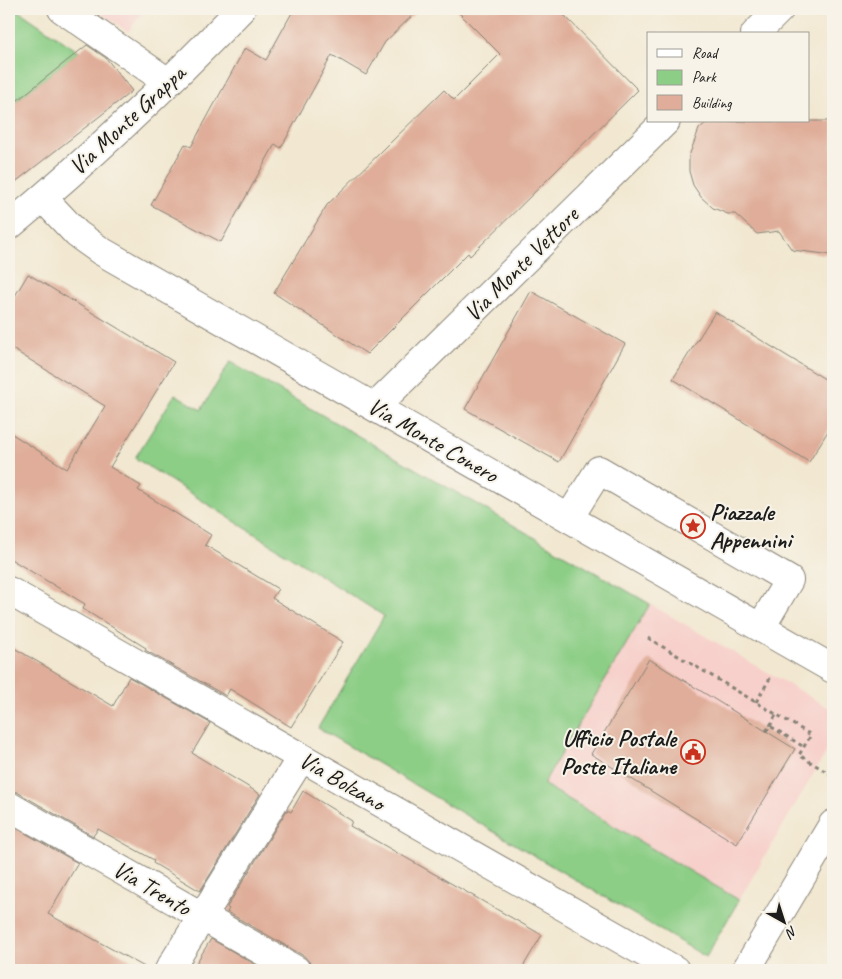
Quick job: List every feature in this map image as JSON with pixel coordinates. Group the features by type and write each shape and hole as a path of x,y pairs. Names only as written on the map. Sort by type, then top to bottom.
{"street":[{"path":"62,9 168,82"},
{"name":"Via Monte Grappa","path":"9,226 43,198 168,82 241,9"},
{"path":"757,32 780,9"},
{"name":"Via Monte Vettore","path":"375,407 665,122"},
{"name":"Via Monte Conero","path":"43,198 77,234 101,251 833,669"},
{"path":"569,518 599,470 789,580 761,627"},
{"name":"Via Bolzano","path":"9,591 675,970"},
{"path":"169,970 301,758"},
{"name":"Via Trento","path":"9,806 296,970"},
{"path":"746,970 833,824"}],"path":[{"path":"648,638 811,735 799,755 833,776"},
{"path":"756,702 773,673"},
{"path":"766,731 776,715"},
{"path":"770,726 804,747"}],"shaded area":[{"path":"95,9 145,9 128,32"},
{"path":"650,604 833,710 833,741 739,900 543,784"}],"green space":[{"path":"9,9 16,9 79,52 9,107"},
{"path":"230,362 650,604 543,784 739,900 706,957 318,728 384,616 135,458 175,394 201,410"}],"building":[{"path":"294,9 419,9 385,42 366,75 332,55 281,148 275,144 221,242 151,205 185,144 191,147 245,48 266,60"},
{"path":"455,9 558,9 638,90 470,256 468,253 367,354 274,293 327,205 444,90 454,100 500,54"},
{"path":"87,45 106,58 132,91 9,187 9,107"},
{"path":"833,121 833,255 792,250 779,231 757,234 735,214 728,214 713,208 701,197 693,185 689,171 689,156 699,129 707,122"},
{"path":"28,274 174,362 110,467 141,486 138,490 211,535 205,545 278,589 272,598 343,642 291,727 230,689 226,696 145,650 146,648 83,609 85,604 9,558 9,432 67,469 105,406 9,347 9,306"},
{"path":"531,291 625,344 559,462 465,409"},
{"path":"715,312 833,384 833,423 809,462 673,379"},
{"path":"9,645 113,706 129,677 210,723 192,753 260,794 200,891 153,863 154,860 98,829 93,836 17,792 9,790"},
{"name":"Ufficio Postale Poste Italiane","path":"649,659 795,749 737,844 591,754"},
{"path":"303,791 352,821 350,826 542,935 521,970 312,970 310,963 304,956 227,912 229,909 227,907 287,810 291,812"},
{"path":"9,824 78,863 48,914 150,970 9,970"},
{"path":"211,939 265,970 192,970"}],"place":[{"name":"Piazzale Appennini","path":"693,526"},
{"name":"Ufficio Postale Poste Italiane","path":"693,752"}]}
